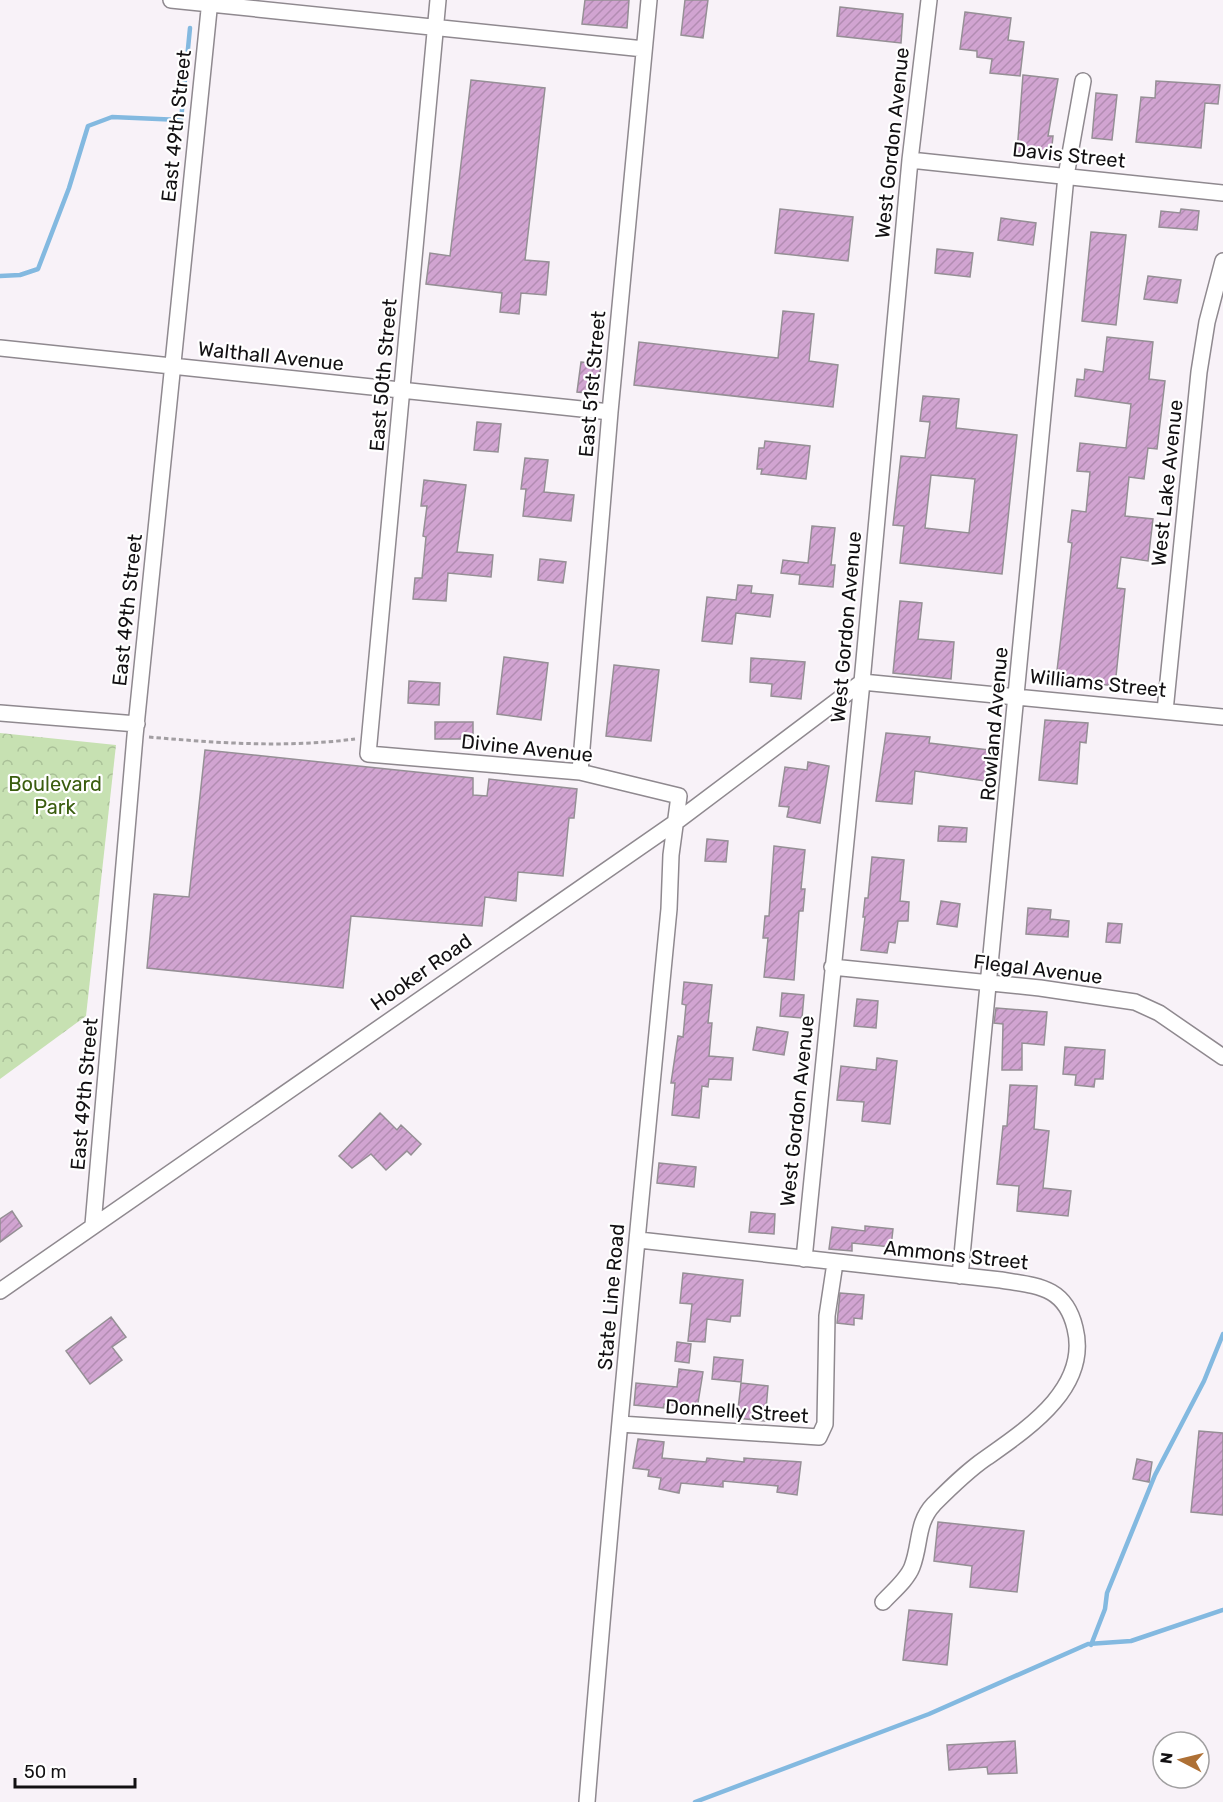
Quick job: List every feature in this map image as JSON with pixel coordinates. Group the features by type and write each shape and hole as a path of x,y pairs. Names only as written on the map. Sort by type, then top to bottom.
{"street":[{"path":"171,0 210,2 435,29 644,49"},
{"name":"East 50th Street","path":"368,754 438,0"},
{"name":"East 51st Street","path":"580,772 610,412 650,0"},
{"name":"West Gordon Avenue","path":"804,1259 862,682 910,160 929,0"},
{"name":"East 49th Street","path":"93,1225 136,730 210,2"},
{"name":"Rowland Avenue","path":"960,1276 1066,176 1083,81"},
{"name":"Davis Street","path":"910,160 1223,193"},
{"name":"West Lake Avenue","path":"1165,711 1199,372 1207,322 1223,261"},
{"name":"Walthall Avenue","path":"0,348 610,412"},
{"name":"Williams Street","path":"862,682 1223,717"},
{"name":"Hooker Road","path":"0,1291 676,822 862,682"},
{"path":"0,713 136,730"},
{"name":"Divine Avenue","path":"368,754 580,772 679,796"},
{"name":"State Line Road","path":"587,1802 610,1506 639,1240 669,909 671,855 679,796"},
{"name":"Flegal Avenue","path":"832,967 990,983 1135,1002 1159,1013 1223,1057"},
{"name":"Ammons Street","path":"639,1240 1042,1287 1057,1296 1072,1317 1076,1330 1076,1353 1071,1375 1060,1394 1020,1436 977,1466 928,1511 920,1528 913,1567 883,1602"},
{"name":"Donnelly Street","path":"620,1424 819,1437 825,1424 826,1327 835,1263"}],"path":[{"path":"136,730 215,743 324,743 359,739 370,734"}],"green space":[{"name":"Boulevard Park","path":"0,733 116,745 86,1016 0,1079"}],"building":[{"path":"585,0 629,0 627,28 582,24"},
{"path":"685,0 708,0 703,38 681,35"},
{"path":"840,7 903,14 901,43 837,36"},
{"path":"965,12 1011,18 1008,40 1024,42 1020,76 990,73 992,59 977,57 977,51 960,49"},
{"path":"1023,75 1058,79 1048,136 1053,136 1051,155 1017,152"},
{"path":"471,80 545,88 525,260 549,262 546,295 521,293 519,314 500,312 502,293 426,284 430,253 450,256"},
{"path":"1156,81 1220,85 1218,104 1205,103 1201,148 1136,142 1141,97 1155,98"},
{"path":"1096,93 1117,95 1112,140 1092,138"},
{"path":"780,209 853,217 848,261 775,253"},
{"path":"1181,209 1199,211 1197,230 1159,227 1161,211 1180,213"},
{"path":"1001,218 1036,223 1033,245 998,240"},
{"path":"1091,232 1126,235 1116,325 1082,321"},
{"path":"937,249 973,253 970,277 935,273"},
{"path":"1148,276 1181,280 1177,303 1144,299"},
{"path":"783,311 814,314 809,361 838,365 833,407 634,385 639,342 778,358"},
{"path":"1107,337 1153,342 1149,379 1165,381 1157,449 1148,448 1144,479 1129,477 1125,516 1153,519 1148,561 1121,557 1117,588 1125,589 1115,686 1056,679 1072,543 1068,542 1072,510 1086,512 1090,472 1077,471 1080,443 1126,448 1131,404 1075,396 1077,379 1084,380 1085,369 1103,372"},
{"path":"581,362 601,364 597,394 577,392"},
{"path":"923,396 959,399 956,428 1017,435 1002,574 900,563 904,526 893,525 901,456 925,458 930,422 920,421","holes":["931,475 975,479 969,533 925,528"]},
{"path":"477,422 501,424 498,452 474,450"},
{"path":"765,441 810,446 806,479 761,474 762,469 757,469 759,448 764,448"},
{"path":"525,458 548,460 544,492 574,495 571,521 523,516 526,489 521,489"},
{"path":"424,480 466,485 457,552 493,555 491,577 448,573 446,601 413,599 415,578 422,578 426,537 423,536 427,506 421,506"},
{"path":"812,526 835,528 831,565 835,565 833,587 799,584 800,575 781,573 783,560 808,563"},
{"path":"540,559 566,562 563,583 538,580"},
{"path":"738,585 752,586 751,593 773,595 770,617 736,613 732,644 702,641 707,597 736,600"},
{"path":"900,601 922,603 918,639 954,642 951,679 893,673"},
{"path":"504,657 548,663 541,720 497,714"},
{"path":"751,658 805,662 801,699 771,696 772,684 750,682"},
{"path":"614,665 659,670 651,741 606,736"},
{"path":"409,681 440,683 439,705 408,703"},
{"path":"1045,720 1088,723 1086,743 1080,742 1077,784 1039,780"},
{"path":"435,722 473,722 473,739 435,739"},
{"path":"886,733 930,737 929,743 989,750 985,781 915,771 912,804 876,801"},
{"path":"205,750 473,778 473,795 487,796 489,779 577,789 574,818 569,818 563,876 518,872 516,901 485,897 482,926 351,916 343,988 147,968 154,894 189,897"},
{"path":"808,762 829,766 820,823 787,817 789,807 779,806 785,767 807,770"},
{"path":"939,826 967,828 966,842 938,841"},
{"path":"707,839 728,841 726,862 705,861"},
{"path":"774,846 805,850 801,889 805,889 803,911 799,911 794,980 764,977 768,938 763,938 765,916 769,916"},
{"path":"872,857 904,860 900,901 909,902 908,921 898,921 895,943 889,942 887,953 861,950 865,898 868,898"},
{"path":"941,901 960,904 957,927 937,924"},
{"path":"1028,908 1051,910 1050,919 1069,921 1068,937 1026,934"},
{"path":"1108,923 1122,924 1120,943 1106,942"},
{"path":"684,982 712,985 708,1023 712,1023 709,1056 733,1058 731,1080 709,1079 708,1087 702,1086 699,1118 672,1115 675,1083 671,1083 678,1036 683,1037 686,1005 682,1004"},
{"path":"782,993 804,995 802,1018 780,1016"},
{"path":"857,999 878,1001 876,1028 854,1026"},
{"path":"996,1008 1047,1012 1044,1045 1022,1043 1022,1070 1002,1070 1003,1024 994,1023"},
{"path":"757,1027 788,1032 784,1055 753,1050"},
{"path":"1065,1047 1105,1050 1103,1079 1095,1079 1094,1087 1075,1085 1076,1075 1063,1074"},
{"path":"877,1058 897,1061 890,1124 862,1121 864,1102 837,1100 841,1066 876,1070"},
{"path":"1010,1085 1037,1086 1034,1129 1049,1131 1043,1188 1071,1191 1068,1216 1017,1211 1019,1186 997,1184 1003,1126 1007,1126"},
{"path":"380,1113 397,1130 401,1125 421,1144 411,1155 407,1151 386,1170 371,1154 352,1168 339,1156"},
{"path":"659,1163 696,1167 694,1187 657,1183"},
{"path":"12,1211 22,1226 0,1242 0,1219"},
{"path":"751,1212 775,1214 774,1234 749,1232"},
{"path":"865,1226 893,1229 891,1247 852,1243 852,1251 829,1249 832,1227 865,1231"},
{"path":"683,1273 743,1280 740,1316 731,1316 730,1322 707,1319 705,1342 688,1341 692,1304 680,1303"},
{"path":"840,1293 864,1295 862,1319 854,1318 854,1325 837,1323"},
{"path":"111,1317 126,1337 112,1347 122,1360 90,1384 66,1351"},
{"path":"677,1342 691,1344 689,1363 675,1361"},
{"path":"714,1357 743,1360 741,1382 712,1379"},
{"path":"679,1369 703,1372 697,1409 664,1404 664,1408 634,1405 636,1383 677,1387"},
{"path":"741,1383 768,1386 765,1421 737,1418"},
{"path":"1199,1431 1223,1433 1223,1515 1191,1512"},
{"path":"638,1439 664,1442 662,1458 706,1462 707,1458 744,1462 744,1458 801,1462 797,1495 777,1492 778,1486 723,1481 723,1487 681,1483 679,1493 659,1489 661,1478 648,1476 649,1470 633,1468"},
{"path":"1137,1459 1152,1462 1149,1482 1133,1479"},
{"path":"938,1522 1024,1531 1017,1592 970,1587 972,1566 934,1561"},
{"path":"909,1610 952,1614 947,1665 903,1660"},
{"path":"1015,1741 1017,1773 988,1774 987,1767 949,1770 947,1745"}],"waterway":[{"path":"0,276 20,275 38,269 69,188 88,126 112,117 181,120 190,28"},
{"path":"1091,1645 1105,1609 1107,1593 1155,1475 1204,1381 1223,1334"},
{"path":"695,1802 929,1714 1088,1644 1131,1641 1223,1610"}]}
